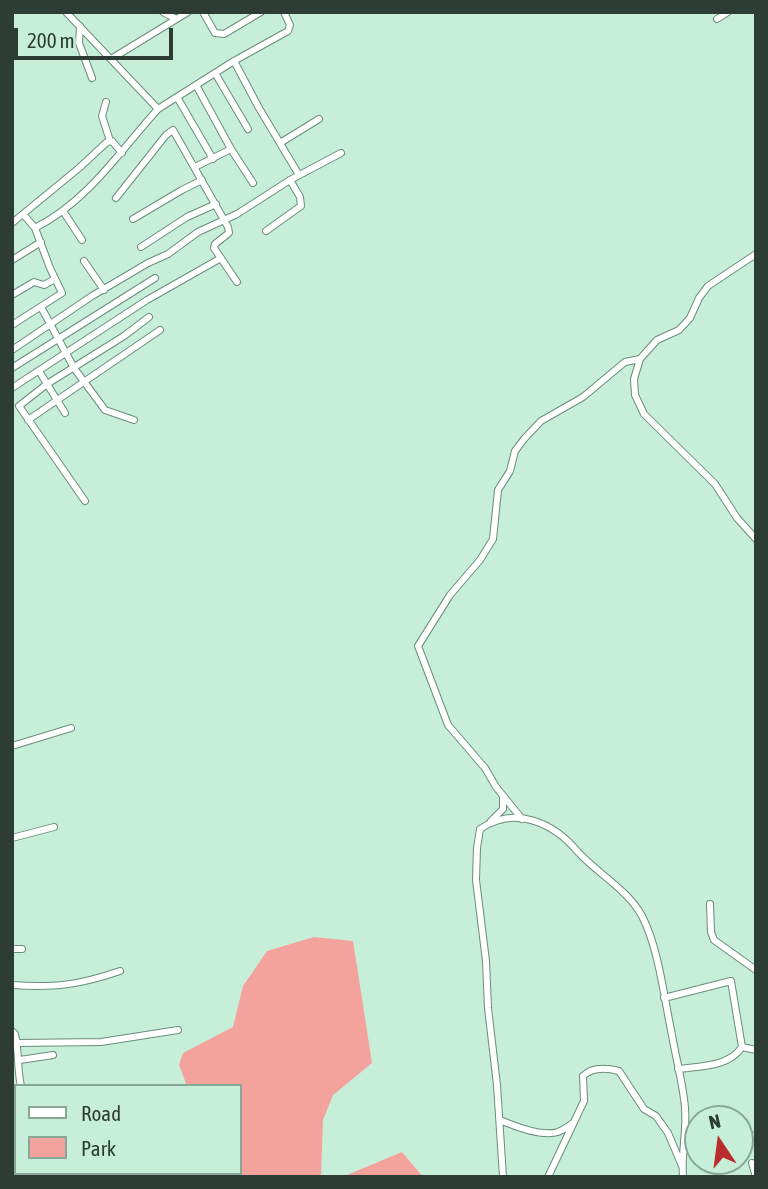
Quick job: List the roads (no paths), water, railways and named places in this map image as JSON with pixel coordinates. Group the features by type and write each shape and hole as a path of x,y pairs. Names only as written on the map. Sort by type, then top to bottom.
{"street":[{"path":"66,12 158,109"},
{"path":"163,12 176,19"},
{"path":"111,58 188,12"},
{"path":"202,12 215,33 224,34 261,12"},
{"path":"35,228 63,211 89,190 158,109 288,31 290,24 284,12"},
{"path":"717,19 728,12"},
{"path":"80,26 79,43 92,78"},
{"path":"234,61 299,175"},
{"path":"215,73 248,128"},
{"path":"196,85 253,183"},
{"path":"177,97 213,159"},
{"path":"106,102 102,116 110,141 122,153"},
{"path":"280,143 319,120"},
{"path":"116,198 171,130 176,133 225,220 229,233 214,246 237,282"},
{"path":"12,223 110,141"},
{"path":"195,167 231,149"},
{"path":"12,350 48,324 148,263 168,254 204,229 225,220 290,180 341,153"},
{"path":"133,219 202,180"},
{"path":"266,231 301,206 300,197 290,180"},
{"path":"141,247 187,217 216,204"},
{"path":"63,211 82,240"},
{"path":"12,326 62,295 35,228 23,214"},
{"path":"12,260 41,242"},
{"path":"756,254 708,286 690,318 679,330 657,340 640,359 634,379 635,395 644,414 715,484 737,518 756,539"},
{"path":"12,387 147,300 221,258"},
{"path":"84,261 104,290"},
{"path":"12,368 155,278"},
{"path":"12,295 34,282 44,285 55,279"},
{"path":"41,307 74,368 106,410 134,420"},
{"path":"85,501 19,405 149,317"},
{"path":"28,420 160,330"},
{"path":"118,340 128,342 136,348"},
{"path":"522,819 503,797 485,768 448,725 418,646 450,595 480,560 493,539 498,490 510,471 515,451 524,439 541,421 583,397 625,362 640,359"},
{"path":"39,372 65,413"},
{"path":"12,746 71,728"},
{"path":"503,797 503,809 480,829 476,880 500,1120 503,1177"},
{"path":"490,822 522,819 553,828 641,914 650,937 685,1105"},
{"path":"12,838 54,827"},
{"path":"710,904 710,932 714,940 756,970"},
{"path":"12,949 22,949"},
{"path":"12,985 73,985 120,971"},
{"path":"664,998 731,981 742,1047"},
{"path":"15,1044 101,1042 178,1030"},
{"path":"12,1031 20,1060 15,1074"},
{"path":"742,1047 756,1050"},
{"path":"678,1069 729,1061 742,1047"},
{"path":"20,1060 53,1055"},
{"path":"548,1177 584,1101 583,1076 587,1072 607,1068 619,1071 644,1109 656,1116 682,1167"},
{"path":"500,1120 523,1129 548,1133 558,1132 574,1122"},
{"path":"683,1177 684,1150"}]}
